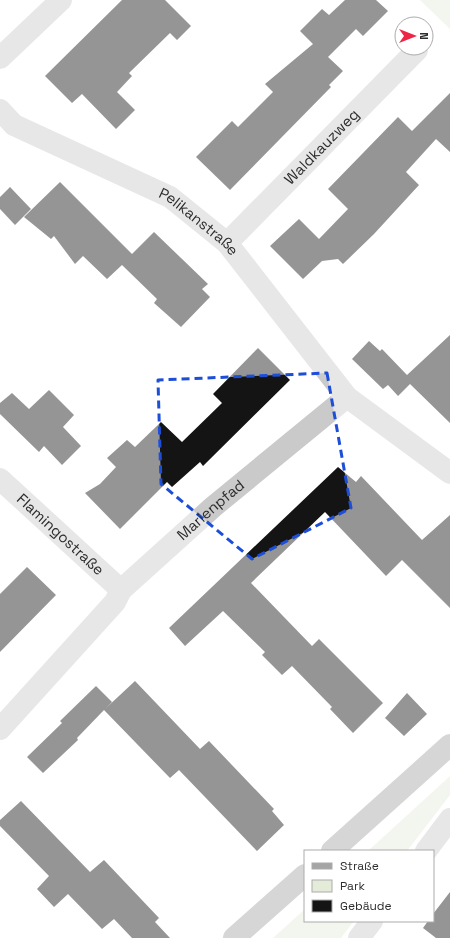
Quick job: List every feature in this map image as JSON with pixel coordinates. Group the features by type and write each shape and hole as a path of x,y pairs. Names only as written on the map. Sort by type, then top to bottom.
{"main road":[{"path":"333,850 450,746"},
{"path":"234,938 304,876"}],"street":[{"path":"0,58 61,0"},
{"name":"Waldkauzweg","path":"227,243 411,56"},
{"name":"Pelikanstraße","path":"0,110 14,125 170,197 227,243 347,397"},
{"path":"347,397 448,468"},
{"name":"Marienpfad","path":"0,729 115,602 121,590 213,507 347,397"},
{"name":"Flamingostraße","path":"0,479 121,590"},
{"path":"427,850 450,819"},
{"path":"359,938 371,922"}],"highlighted area":[{"path":"327,373 351,508 252,559 161,484 158,380"}],"green space":[{"path":"420,0 450,0 450,29"},
{"path":"450,776 450,795 408,850 369,850"},
{"path":"304,910 304,922 353,922 341,938 273,938"}],"building":[{"path":"122,0 165,0 191,26 177,40 170,33 129,73 132,76 117,92 135,110 116,129 82,94 72,103 45,76"},
{"path":"345,0 376,0 388,11 363,36 356,29 328,57 343,71 329,85 331,87 230,190 196,157 232,121 238,127 273,92 265,84 313,44 300,31 322,9 329,15"},
{"path":"450,93 450,152 436,139 406,172 419,185 374,234 343,264 338,259 322,261 303,279 270,246 299,219 319,239 348,209 328,189 398,117 412,131"},
{"path":"60,182 132,254 154,232 208,284 202,289 210,297 181,327 154,303 157,299 122,265 107,279 83,256 75,264 54,236 51,239 24,217"},
{"path":"10,187 31,209 15,225 0,209 0,197"},
{"path":"450,335 450,423 410,384 398,396 388,385 383,389 352,359 369,341 380,351 382,349 407,375"},
{"path":"258,348 290,380 203,466 200,462 172,487 167,482 120,529 85,493 100,484 116,467 107,458 127,440 135,447 161,422 182,442 222,403 213,394"},
{"path":"49,390 74,415 63,427 81,446 62,465 44,446 39,452 0,414 0,403 12,393 29,409"},
{"path":"338,467 356,482 361,476 422,540 450,515 450,608 402,560 386,576 325,512 251,583 312,646 319,639 383,703 353,733 330,709 332,707 292,666 282,675 262,655 265,652 223,611 185,646 169,628"},
{"path":"27,567 56,595 0,652 0,594"},
{"path":"135,681 200,749 209,741 274,809 272,811 284,825 257,851 179,770 170,778 104,710 77,738 78,740 43,773 27,757 62,723 60,721 96,686 112,702 105,709"},
{"path":"407,693 427,714 404,736 385,718"},
{"path":"21,801 90,872 104,860 159,918 155,922 170,938 132,938 114,919 102,929 68,894 54,907 37,889 49,876 0,826 0,820"},
{"path":"450,892 450,938 436,938 423,928 427,922 434,922 434,913"}]}
